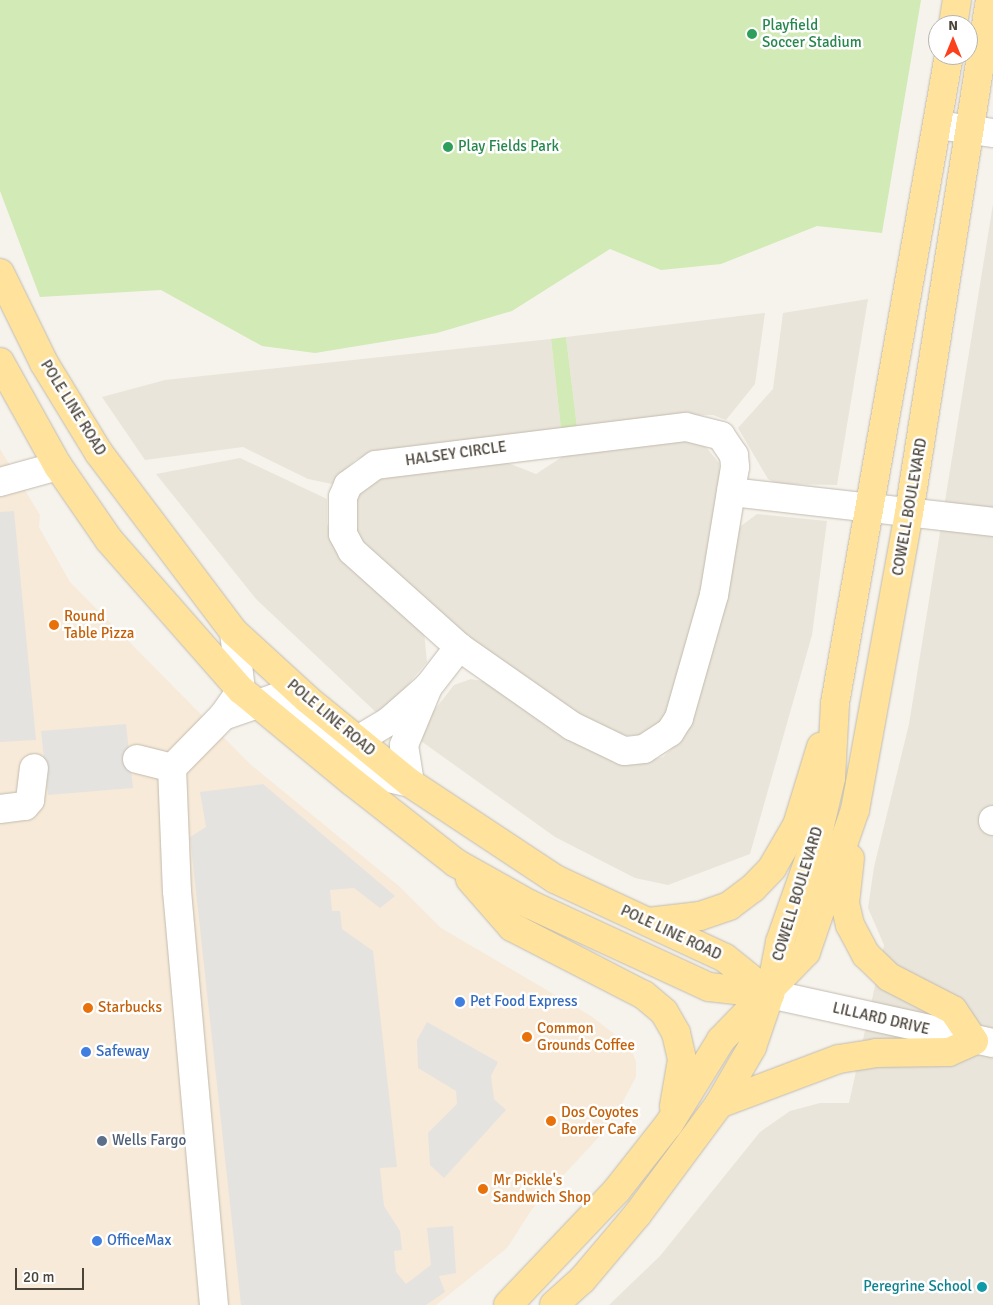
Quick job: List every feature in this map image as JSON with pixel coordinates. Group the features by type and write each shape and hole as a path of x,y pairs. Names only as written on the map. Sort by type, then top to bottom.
{"main road":[{"path":"955,15 957,0"},
{"name":"COWELL BOULEVARD","path":"508,1305 616,1190 669,1124 721,1040 770,994 806,952 855,810 909,512 982,131 990,0"},
{"name":"COWELL BOULEVARD","path":"554,1305 582,1280 637,1215 719,1104 752,1047 770,994 780,942 818,834 831,778 835,703 867,507 947,65"},
{"name":"POLE LINE ROAD","path":"0,273 44,363 99,453 234,632 356,741 410,783 556,879 725,958 770,994"},
{"path":"0,362 58,466 109,540 248,696 456,863 537,908 709,987 770,994"},
{"path":"647,922 700,916 728,906 772,868 797,825 835,703"},
{"path":"719,1104 839,1059 876,1053 948,1052 984,1042 953,1010 889,977 860,945 845,904 855,810"},
{"path":"456,863 512,927 644,995 664,1012 676,1033 682,1060 669,1124"}],"street":[{"path":"938,125 982,131"},
{"name":"HALSEY CIRCLE","path":"686,427 704,428 728,442 734,454 732,492 714,595 679,718 657,742 644,749 624,751 602,743 459,647 352,551 343,534 343,497 358,473 376,465 686,427"},
{"path":"0,482 58,466"},
{"path":"732,492 993,522"},
{"path":"234,632 248,696"},
{"path":"356,741 388,722 428,687 459,647"},
{"path":"214,1305 177,891 172,768 223,716 248,696 275,698 362,772 410,783 404,745 428,687"},
{"path":"136,759 172,768"},
{"path":"0,809 25,806 30,800 34,768"},
{"name":"LILLARD DRIVE","path":"770,994 984,1042"}],"shaded area":[{"path":"993,204 993,1305 609,1305 660,1256 760,1132 790,1111 820,1103 849,1103 884,945 868,908 874,867 909,724"},
{"path":"868,299 837,485 778,484 768,479 738,428 773,389 783,313"},
{"path":"765,313 755,384 726,420 713,415 661,416 577,427 566,337"},
{"path":"551,339 561,429 380,450 355,460 332,484 308,479 243,447 145,460 102,397 165,380"},
{"path":"678,439 706,447 719,463 720,473 703,589 671,704 659,724 642,735 616,736 598,728 469,639 363,544 354,527 357,494 382,477 503,461 536,474 568,453"},
{"path":"0,449 40,515 39,527 70,582 250,764 400,887 441,928 591,1016 630,1046 636,1062 636,1077 611,1124 532,1209 507,1248 436,1305 0,1305"},
{"path":"240,458 327,499 327,523 335,547 424,632 427,662 381,717 256,599 156,474"},
{"path":"14,511 36,740 0,742 0,512"},
{"path":"757,514 827,521 812,635 750,854 668,885 635,878 555,837 414,736 454,685 471,679 487,682 615,763 631,765 663,757 685,736 692,719 736,536 741,526"},
{"path":"126,724 133,788 48,795 41,731"},
{"path":"263,784 395,896 380,908 354,888 330,890 332,911 340,911 342,929 373,951 397,1167 380,1168 384,1206 400,1231 402,1250 394,1251 396,1272 406,1284 431,1265 427,1228 453,1226 456,1273 439,1276 445,1292 426,1305 241,1305 190,837 206,827 200,792"},
{"path":"427,1022 498,1062 491,1076 494,1099 506,1110 444,1178 430,1165 428,1133 457,1104 456,1091 418,1068 417,1040"}],"green space":[{"name":"Play Fields Park","path":"0,0 921,0 882,233 817,226 721,264 661,270 610,249 512,311 437,333 315,353 262,346 161,290 40,297 0,191"},
{"path":"566,337 577,427 561,429 551,339"}],"place":[{"name":"Playfield Soccer Stadium","path":"752,34"},
{"name":"Play Fields Park","path":"448,147"},
{"name":"Round Table Pizza","path":"54,625"},
{"name":"Pet Food Express","path":"460,1002"},
{"name":"Starbucks","path":"88,1008"},
{"name":"Common Grounds Coffee","path":"527,1037"},
{"name":"Safeway","path":"86,1052"},
{"name":"Dos Coyotes Border Cafe","path":"551,1121"},
{"name":"Wells Fargo","path":"102,1141"},
{"name":"Mr Pickle's Sandwich Shop","path":"483,1189"},
{"name":"OfficeMax","path":"97,1241"},
{"name":"Peregrine School","path":"982,1287"}]}
